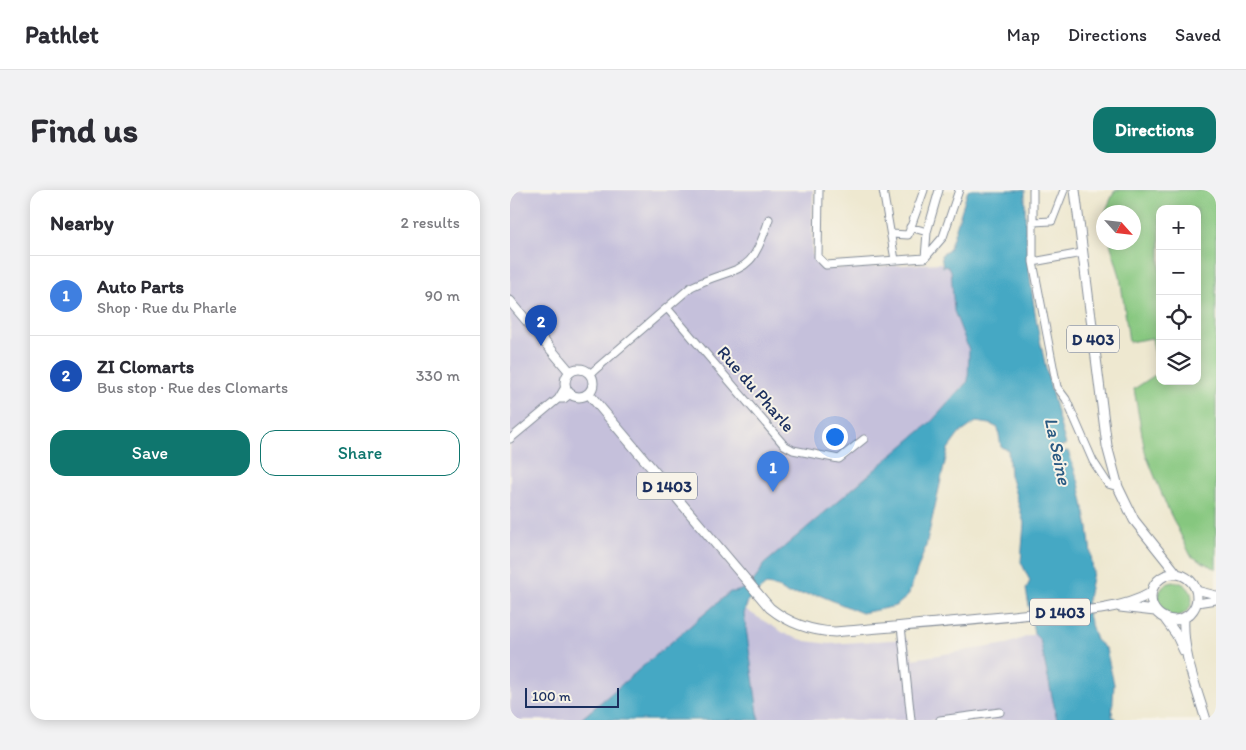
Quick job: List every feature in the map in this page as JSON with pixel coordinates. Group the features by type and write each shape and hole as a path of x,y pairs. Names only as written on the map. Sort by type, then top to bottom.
{"main road":[{"name":"D 403","path":"1075,190 1107,446 1118,487 1134,520 1177,574"},
{"path":"510,301 570,372"},
{"path":"578,369 590,374 593,386 589,394 577,398 567,391 565,379 570,372 578,369"},
{"name":"D 1403","path":"589,394 760,597 781,617 810,629 835,632 1118,606 1139,600 1151,592"},
{"path":"1161,553 1164,566 1162,577 1151,592 1151,602 1155,611 1165,619 1176,634 1189,663"},
{"path":"1162,577 1177,574 1189,579 1196,590 1197,603 1194,610 1184,618 1178,620 1165,619"},
{"name":"D 1403","path":"1118,606 1155,611"},
{"path":"1184,618 1184,632 1189,663 1206,720"}],"street":[{"path":"819,190 818,257 826,265 925,258 943,237 959,190"},
{"path":"883,190 895,260"},
{"path":"891,234 908,235 924,190"},
{"path":"925,258 927,232 939,190"},
{"path":"1033,190 1033,262 1057,387 1066,399 1093,461 1108,484 1118,487"},
{"path":"1032,222 1052,221 1064,190"},
{"path":"590,374 691,287 708,279 742,269 757,252 769,219"},
{"path":"910,227 927,232"},
{"path":"1033,262 1082,253"},
{"name":"Rue du Pharle","path":"667,308 784,445 793,450 839,459 864,439"},
{"path":"510,439 567,391"},
{"path":"1196,590 1216,595"},
{"path":"1197,603 1216,600"},
{"path":"901,626 911,720"},
{"path":"940,720 1000,712"}],"shaded area":[{"path":"510,190 813,190 812,254 821,266 827,269 941,263 943,267 947,266 951,270 954,311 969,350 968,380 932,421 763,565 759,576 743,589 750,598 746,610 787,635 806,641 829,644 907,639 913,659 1007,644 1034,634 1040,640 1057,720 510,720"}],"green space":[{"path":"1115,190 1216,190 1216,569 1191,556 1167,507 1145,452 1134,389 1156,374 1156,385 1201,385 1201,205 1156,205 1156,361 1152,338 1129,342 1120,276 1112,250 1141,250 1141,205 1108,205"},
{"path":"1175,582 1182,583 1187,587 1191,592 1191,606 1187,611 1182,615 1175,616 1168,615 1163,611 1159,606 1158,599 1159,592 1163,587 1168,583"}],"water":[{"name":"La Seine","path":"968,190 1025,190 1025,223 1036,319 1049,382 1066,445 1060,446 1062,452 1068,451 1079,483 1088,528 1093,572 1086,609 1096,640 1106,649 1114,684 1112,716 1117,720 1057,720 1040,640 1034,634 1026,589 1030,581 1021,562 1024,523 1010,475 1008,450 1001,447 998,428 990,424 976,422 959,434 948,449 926,546 908,596 896,606 862,613 819,595 788,594 778,587 766,585 748,600 744,614 759,720 580,720 730,592 740,590 750,584 758,575 763,565 932,421 968,381 969,350 954,311 951,270 947,266 943,267 941,255 949,250"}],"place":[{"name":"ZI Clomarts","path":"541,346"},
{"name":"Auto Parts","path":"773,492"}]}
